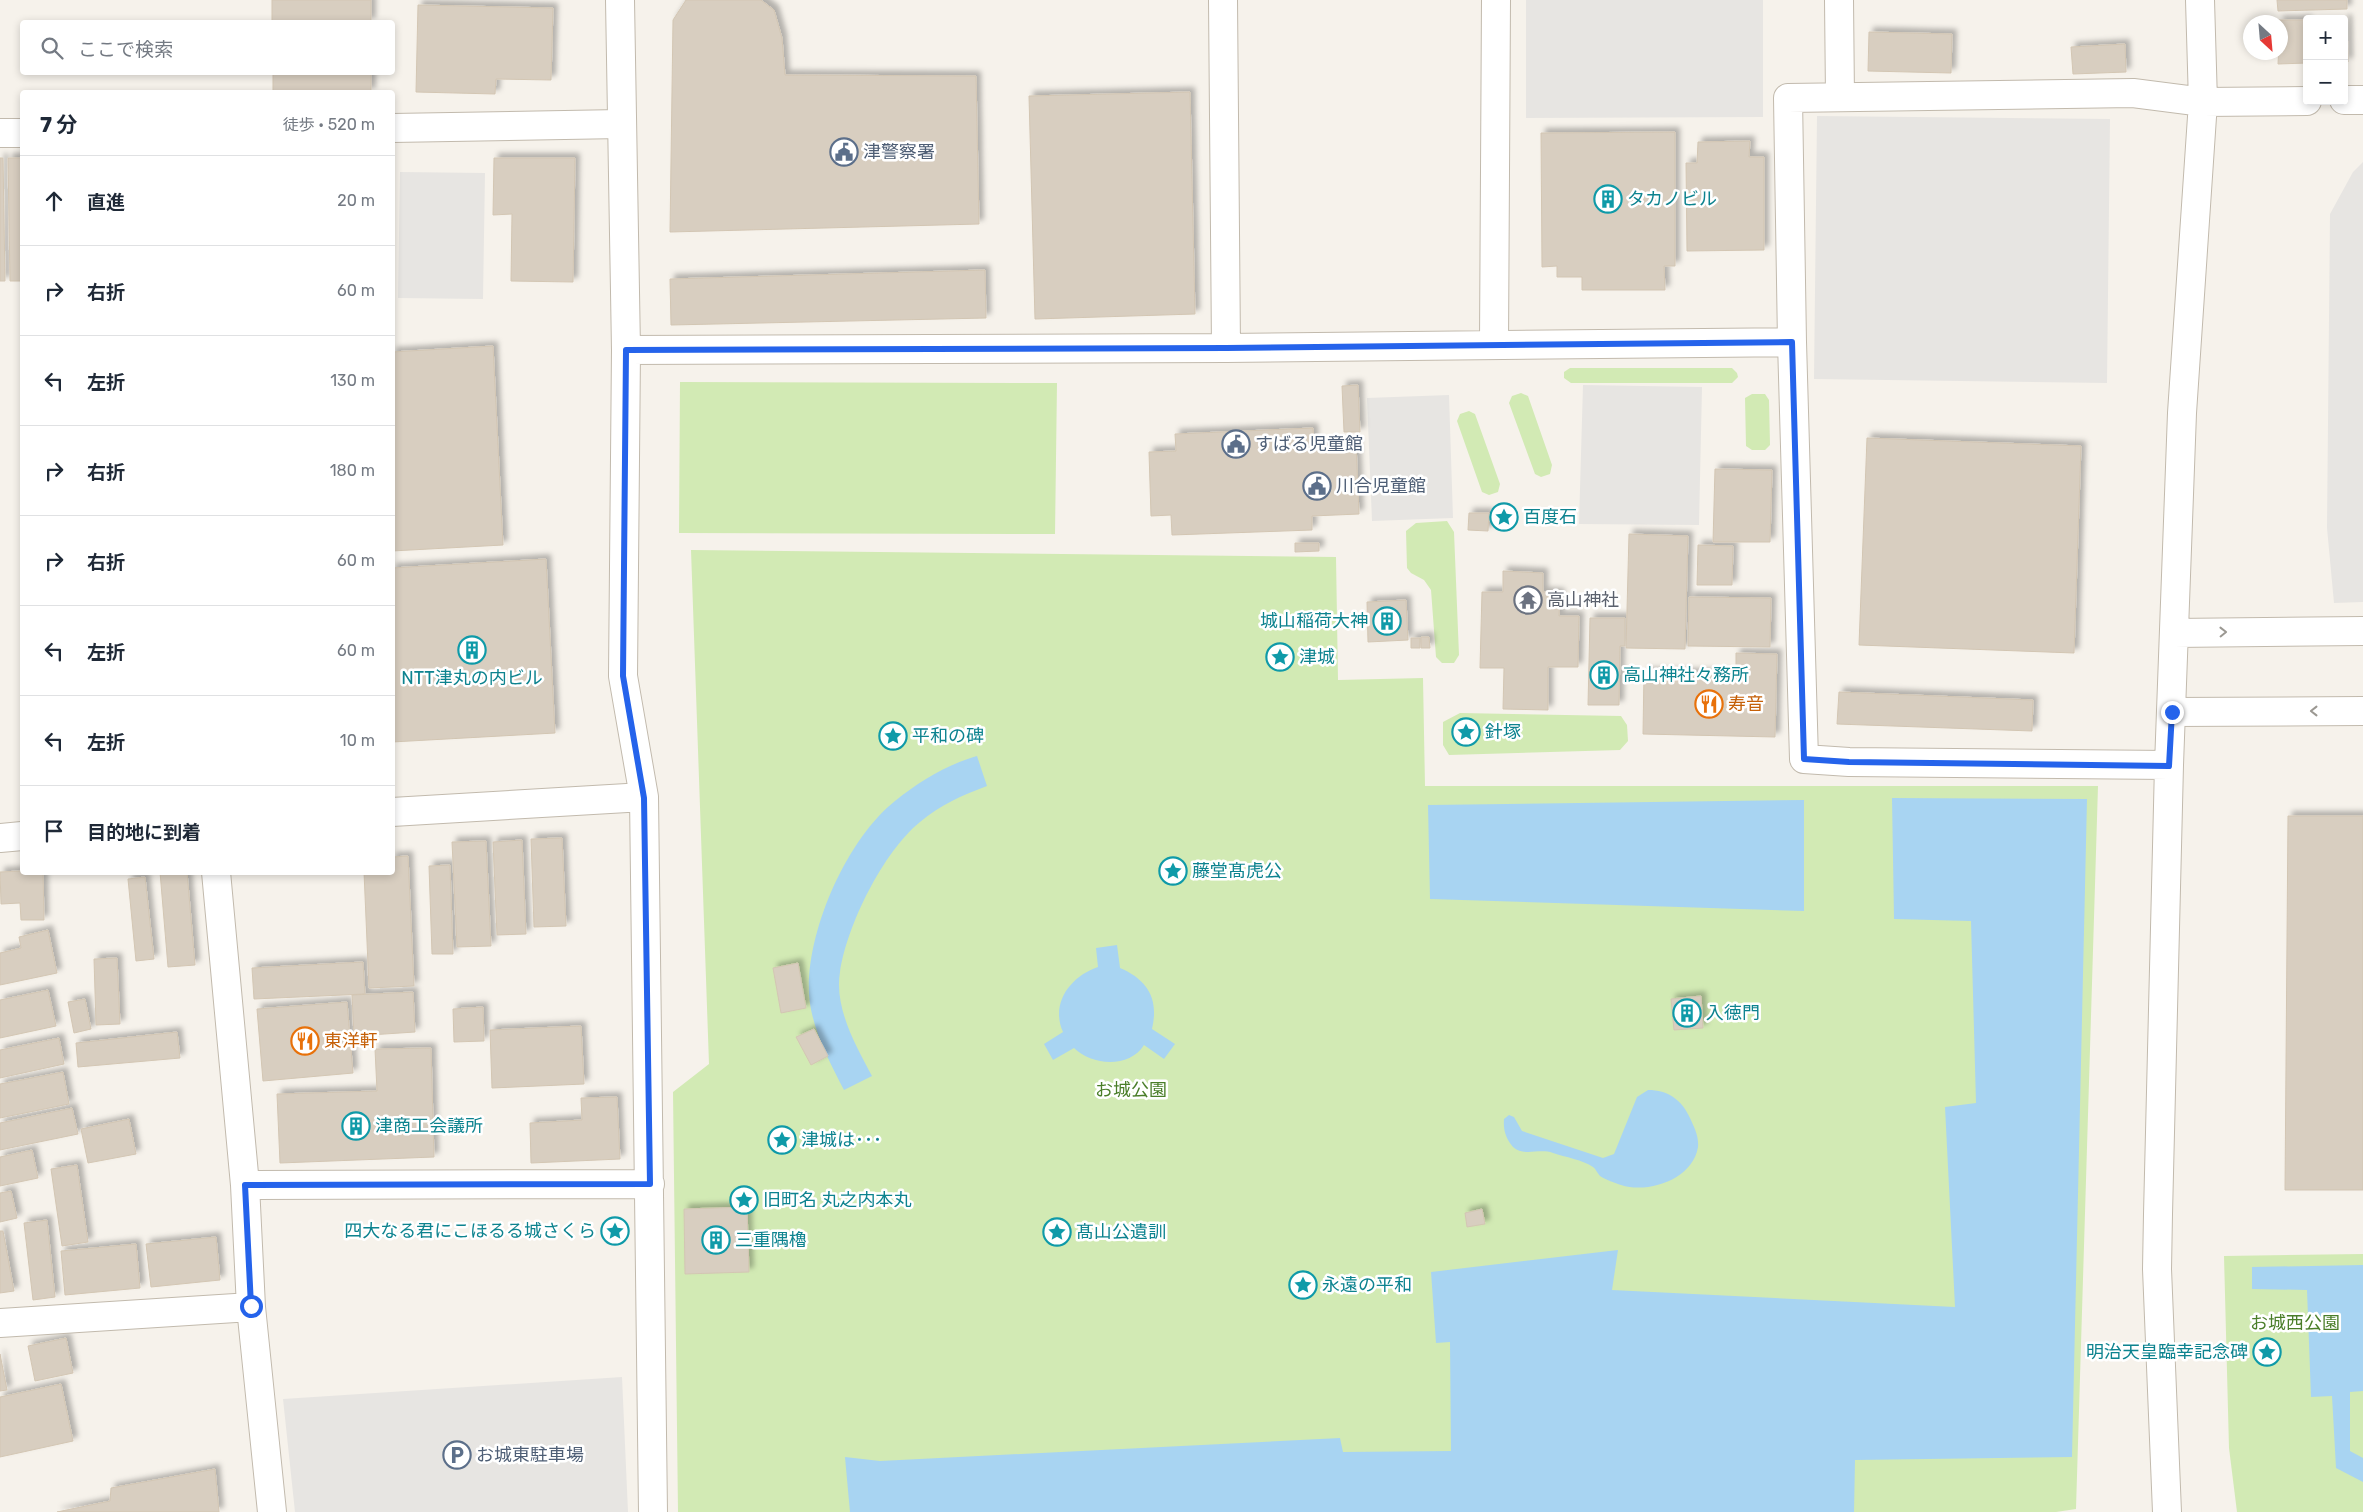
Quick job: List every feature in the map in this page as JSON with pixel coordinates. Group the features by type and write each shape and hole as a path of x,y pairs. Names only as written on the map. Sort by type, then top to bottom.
{"street":[{"path":"620,0 626,350 623,676 644,798 653,1512"},
{"path":"1223,0 1226,348"},
{"path":"1494,344 1496,0"},
{"path":"1839,0 1840,97"},
{"path":"2168,1512 2157,1268 2169,766 2182,414 2203,102 2200,0"},
{"path":"2169,766 1849,762 1804,759 1792,342 1788,98 2134,94 2203,102 2303,100"},
{"path":"2348,100 2363,100"},
{"path":"395,128 621,124"},
{"path":"0,133 20,133"},
{"path":"626,350 1226,348 1792,342"},
{"path":"2174,633 2363,631"},
{"path":"2172,712 2363,711"},
{"path":"395,812 644,798"},
{"path":"0,838 20,836"},
{"path":"216,875 245,1185 251,1306 272,1512"},
{"path":"245,1185 650,1184"},
{"path":"0,1323 251,1306"}],"green space":[{"path":"1570,368 1732,368 1738,377 1732,383 1571,383 1564,378 1564,372"},
{"path":"680,382 1057,383 1055,534 679,533"},
{"path":"1521,393 1528,396 1552,465 1550,474 1541,477 1535,474 1509,403 1512,396"},
{"path":"1752,394 1765,394 1769,400 1770,445 1765,450 1752,450 1746,446 1745,398"},
{"path":"1469,411 1475,414 1500,484 1498,492 1489,495 1482,492 1457,421 1460,414"},
{"path":"1447,521 1454,532 1459,655 1454,663 1442,663 1436,657 1431,590 1424,580 1411,573 1407,568 1406,531 1416,523"},
{"name":"お城公園","path":"691,550 1336,557 1338,680 1423,678 1425,786 2098,786 2076,1509 2056,1512 678,1512 673,1092 709,1064"},
{"path":"1460,713 1621,716 1627,725 1628,741 1620,750 1449,755 1443,745 1443,722"},
{"name":"お城西公園","path":"2363,1254 2363,1512 2237,1512 2229,1448 2224,1256"}],"shaded area":[{"path":"1526,0 1763,0 1763,117 1526,118"},
{"path":"1817,116 2110,119 2107,383 1814,379"},
{"path":"2363,162 2363,602 2334,603 2327,528 2330,214 2353,172"},
{"path":"400,172 485,173 483,299 398,298"},
{"path":"1583,385 1702,387 1699,525 1579,524"},
{"path":"1449,395 1453,518 1372,521 1367,398"},
{"name":"お城東駐車場","path":"622,1377 628,1512 295,1512 283,1399"}],"water":[{"path":"977,756 987,786 944,806 920,822 906,835 880,870 850,933 840,972 840,999 848,1026 872,1076 844,1090 817,1031 810,1006 809,994 814,943 832,889 860,839 877,818 895,801 934,774"},
{"path":"1892,798 2087,799 2072,1457 1855,1460 1854,1512 850,1512 845,1457 880,1461 1340,1438 1343,1452 1451,1451 1450,1342 1436,1343 1431,1272 1618,1250 1612,1290 1955,1307 1945,1107 1976,1103 1971,921 1894,919"},
{"path":"1804,800 1804,911 1430,899 1428,805"},
{"path":"1117,945 1120,968 1138,978 1149,992 1154,1009 1152,1029 1175,1044 1164,1059 1144,1045 1137,1053 1120,1061 1100,1061 1081,1054 1074,1048 1053,1060 1044,1044 1063,1032 1059,1011 1065,992 1079,977 1098,967 1096,948"},
{"path":"1648,1090 1655,1090 1674,1097 1687,1112 1698,1139 1698,1147 1688,1168 1668,1181 1644,1187 1621,1185 1600,1176 1593,1167 1579,1161 1548,1152 1517,1150 1507,1138 1504,1119 1509,1115 1514,1117 1522,1131 1603,1158 1614,1154 1637,1097"},
{"path":"2363,1265 2363,1391 2350,1392 2350,1451 2363,1458 2363,1482 2336,1468 2332,1396 2311,1397 2307,1290 2252,1289 2252,1267"}],"building":[{"path":"272,0 371,0 371,20 272,20"},
{"path":"686,0 761,0 774,10 782,38 785,75 976,76 979,224 670,232 673,20"},
{"path":"2277,0 2347,0 2347,9 2278,11"},
{"path":"418,5 553,8 551,80 496,79 495,94 416,92"},
{"path":"2288,20 2303,20 2303,63 2278,64 2278,60 2288,60"},
{"path":"1869,32 1952,34 1951,73 1868,71"},
{"path":"2125,44 2126,72 2073,74 2071,47"},
{"path":"273,75 371,75 371,90 273,90"},
{"path":"1190,92 1195,314 1035,319 1029,96"},
{"name":"タカノビル","path":"1675,132 1675,266 1664,266 1665,290 1582,290 1582,277 1557,277 1557,266 1542,267 1541,133"},
{"path":"1750,141 1749,157 1764,157 1764,250 1687,251 1686,163 1697,163 1698,142"},
{"path":"0,158 3,158 5,281 0,281"},
{"path":"8,158 20,158 20,281 10,281"},
{"path":"494,158 575,158 573,282 511,281 512,214 493,215"},
{"path":"985,270 986,318 671,325 670,279"},
{"path":"493,346 503,545 395,551 395,352"},
{"path":"1358,385 1360,432 1344,432 1342,386"},
{"path":"1313,428 1314,445 1356,443 1359,514 1312,516 1312,530 1172,535 1171,515 1151,516 1149,452 1176,451 1175,434"},
{"path":"1867,438 2081,446 2074,653 1859,645"},
{"path":"1715,469 1772,470 1770,542 1713,542"},
{"path":"1469,513 1489,513 1488,531 1468,530"},
{"path":"1629,534 1688,536 1685,649 1626,648"},
{"path":"1295,543 1319,543 1319,551 1295,552"},
{"path":"1698,545 1733,546 1732,585 1697,585"},
{"name":"NTT津丸の内ビル","path":"546,559 555,733 395,742 395,568"},
{"name":"高山神社","path":"1503,571 1543,573 1543,592 1560,593 1559,616 1579,616 1578,667 1548,667 1548,710 1503,709 1504,668 1480,668 1482,592 1503,592"},
{"path":"1689,597 1771,598 1770,647 1688,646"},
{"name":"城山稲荷大神","path":"1406,600 1408,640 1368,642 1367,602"},
{"name":"高山神社々務所","path":"1590,618 1625,618 1625,646 1620,646 1619,705 1588,705"},
{"path":"1421,637 1429,637 1430,648 1421,648"},
{"path":"1411,638 1420,638 1420,648 1411,648"},
{"name":"寿音","path":"1736,653 1777,654 1775,737 1643,734 1644,672 1736,674"},
{"path":"1839,692 2033,700 2032,731 1837,724"},
{"path":"2288,816 2363,816 2363,1190 2285,1190"},
{"path":"562,838 566,926 534,927 531,839"},
{"path":"522,840 526,934 497,935 493,842"},
{"path":"486,841 491,946 457,947 452,842"},
{"path":"408,856 414,986 369,988 364,875 395,875 395,857"},
{"path":"450,865 453,954 432,954 429,866"},
{"path":"20,871 20,875 43,875 44,920 21,920 20,903 1,904 0,872"},
{"path":"160,875 187,875 195,965 168,967"},
{"path":"145,877 154,959 136,961 128,879"},
{"path":"48,930 57,973 0,985 0,953 21,948 19,937"},
{"path":"117,958 120,1024 96,1025 94,959"},
{"path":"363,962 365,994 254,999 252,968"},
{"path":"798,963 806,1008 781,1013 773,968"},
{"path":"48,990 56,1026 0,1038 0,1000"},
{"path":"413,992 415,1032 354,1036 352,995"},
{"name":"入徳門","path":"1701,996 1703,1028 1674,1030 1671,999"},
{"path":"85,999 91,1029 74,1033 68,1002"},
{"name":"東洋軒","path":"347,1002 353,1073 263,1081 257,1009"},
{"path":"483,1007 484,1041 454,1042 453,1009"},
{"path":"581,1026 584,1084 492,1088 490,1030"},
{"path":"814,1029 828,1056 811,1065 796,1037"},
{"path":"177,1032 180,1058 78,1067 76,1043"},
{"path":"59,1038 64,1064 0,1078 0,1050"},
{"name":"津商工会議所","path":"431,1048 434,1157 280,1163 277,1094 377,1091 375,1049"},
{"path":"63,1072 69,1104 0,1118 0,1084"},
{"path":"617,1097 620,1159 531,1163 530,1123 582,1120 581,1098"},
{"path":"72,1108 78,1134 0,1150 0,1123"},
{"path":"129,1119 136,1154 88,1163 81,1129"},
{"path":"32,1150 38,1178 0,1186 0,1157"},
{"path":"77,1165 88,1242 62,1246 51,1169"},
{"path":"11,1191 17,1218 0,1222 0,1193"},
{"name":"三重隅櫓","path":"747,1207 749,1272 685,1274 684,1209"},
{"path":"1482,1209 1485,1224 1467,1227 1465,1213"},
{"path":"47,1220 55,1297 33,1300 24,1223"},
{"path":"0,1231 3,1231 14,1291 0,1293"},
{"path":"216,1237 220,1280 151,1287 146,1244"},
{"path":"136,1244 140,1288 65,1295 61,1251"},
{"path":"66,1338 73,1373 35,1381 28,1346"},
{"path":"0,1354 7,1390 0,1391"},
{"path":"61,1384 73,1441 0,1457 0,1397"},
{"path":"215,1469 219,1512 57,1512 110,1501 111,1488"}],"place":[{"name":"津警察署","path":"844,152"},
{"name":"タカノビル","path":"1608,199"},
{"name":"すばる児童館","path":"1236,444"},
{"name":"川合児童館","path":"1317,486"},
{"name":"百度石","path":"1504,517"},
{"name":"高山神社","path":"1528,600"},
{"name":"城山稲荷大神","path":"1387,621"},
{"name":"NTT津丸の内ビル","path":"472,650"},
{"name":"津城","path":"1280,657"},
{"name":"高山神社々務所","path":"1604,675"},
{"name":"寿音","path":"1709,704"},
{"name":"針塚","path":"1466,732"},
{"name":"平和の碑","path":"893,736"},
{"name":"藤堂髙虎公","path":"1173,871"},
{"name":"入徳門","path":"1687,1013"},
{"name":"東洋軒","path":"305,1041"},
{"name":"津商工会議所","path":"356,1126"},
{"name":"津城は･･･","path":"782,1140"},
{"name":"旧町名 丸之内本丸","path":"744,1200"},
{"name":"四大なる君にこほるる城さくら","path":"615,1231"},
{"name":"髙山公遺訓","path":"1057,1232"},
{"name":"三重隅櫓","path":"716,1240"},
{"name":"永遠の平和","path":"1303,1285"},
{"name":"明治天皇臨幸記念碑","path":"2267,1352"},
{"name":"お城東駐車場","path":"457,1455"}],"route":[{"path":"251,1306 245,1185 650,1184 644,798 623,676 626,350 1226,348 1792,342 1804,759 1849,762 2169,766 2172,712"}]}
